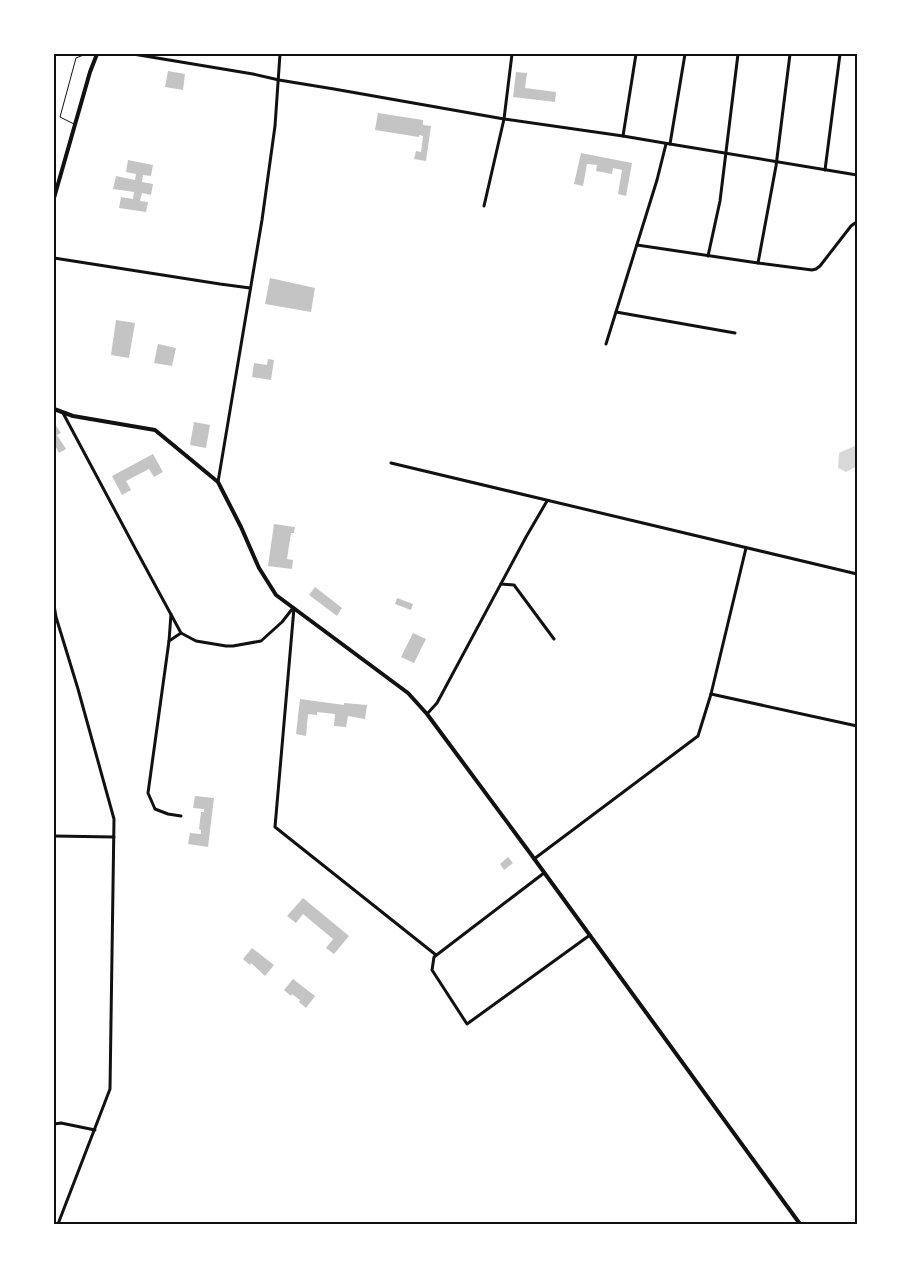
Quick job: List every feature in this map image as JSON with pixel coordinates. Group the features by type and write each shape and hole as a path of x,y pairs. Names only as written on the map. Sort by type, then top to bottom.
{"street":[{"path":"54,198 97,54"},
{"path":"134,54 504,119 623,136 857,175"},
{"path":"218,482 262,220 275,126 280,54"},
{"path":"484,206 504,119 512,54"},
{"path":"623,136 636,54"},
{"path":"606,344 668,144 685,54"},
{"path":"708,256 720,201 724,154 738,54"},
{"path":"758,263 777,161 790,54"},
{"path":"825,170 840,54"},
{"path":"637,245 812,270 816,269 851,226 857,222"},
{"path":"54,258 250,288"},
{"path":"616,312 735,333"},
{"path":"54,409 73,416 155,430 218,482 259,568 276,595 408,693 427,714 800,1224"},
{"path":"63,412 181,633 196,641 226,646 261,641 282,622 294,607"},
{"path":"391,463 857,574"},
{"path":"427,714 437,702 547,501"},
{"path":"534,859 698,736 711,694 746,548"},
{"path":"501,584 514,585 554,639"},
{"path":"54,605 55,617 78,689 114,819 110,1089 58,1224"},
{"path":"294,607 275,826 436,955"},
{"path":"171,614 148,793 155,809 181,816"},
{"path":"168,641 181,633"},
{"path":"711,694 857,726"},
{"path":"54,836 114,837"},
{"path":"544,873 434,957 432,970 467,1024 590,935"},
{"path":"54,1124 61,1123 94,1130"}],"lane":[{"path":"75,124 60,117 76,58 86,54"}],"shaded area":[{"path":"857,445 857,466 846,472 838,468 839,453"}],"building":[{"path":"168,71 185,74 183,90 165,87"},
{"path":"516,72 527,73 525,88 556,92 555,102 513,97"},
{"path":"378,113 423,120 423,125 431,126 426,161 414,159 416,151 421,152 423,136 375,130"},
{"path":"581,153 632,163 626,196 618,194 622,170 613,168 612,174 596,171 597,165 587,164 583,186 574,184"},
{"path":"128,160 153,165 151,176 143,175 142,182 153,184 151,195 142,193 140,201 148,202 146,212 119,208 121,197 133,199 134,192 113,189 116,176 135,180 136,174 126,172"},
{"path":"270,278 315,288 311,312 265,304"},
{"path":"116,320 135,323 129,358 111,355"},
{"path":"158,344 176,348 172,366 154,363"},
{"path":"268,359 274,360 271,380 252,377 254,363 267,365"},
{"path":"194,422 210,425 206,448 190,445"},
{"path":"55,424 61,433 57,435 66,449 59,453 54,444"},
{"path":"153,454 163,472 154,477 149,469 126,481 131,490 122,495 112,476"},
{"path":"274,524 295,527 294,533 291,533 287,559 293,560 292,569 268,566"},
{"path":"315,587 342,608 337,616 309,595"},
{"path":"397,598 413,604 411,610 395,604"},
{"path":"413,633 426,639 414,663 401,657"},
{"path":"300,699 344,705 344,703 367,705 365,719 348,716 346,727 334,726 335,714 317,712 317,715 308,714 306,736 296,734"},
{"path":"195,796 214,798 208,847 188,844 190,833 201,834 199,829 201,812 204,812 204,809 193,808"},
{"path":"508,857 513,863 504,870 500,864"},
{"path":"303,898 349,936 334,954 326,948 333,939 303,914 296,923 287,916"},
{"path":"252,948 274,965 265,976 251,963 250,965 243,959"},
{"path":"293,979 315,996 306,1008 299,1002 300,1000 284,990"}]}
